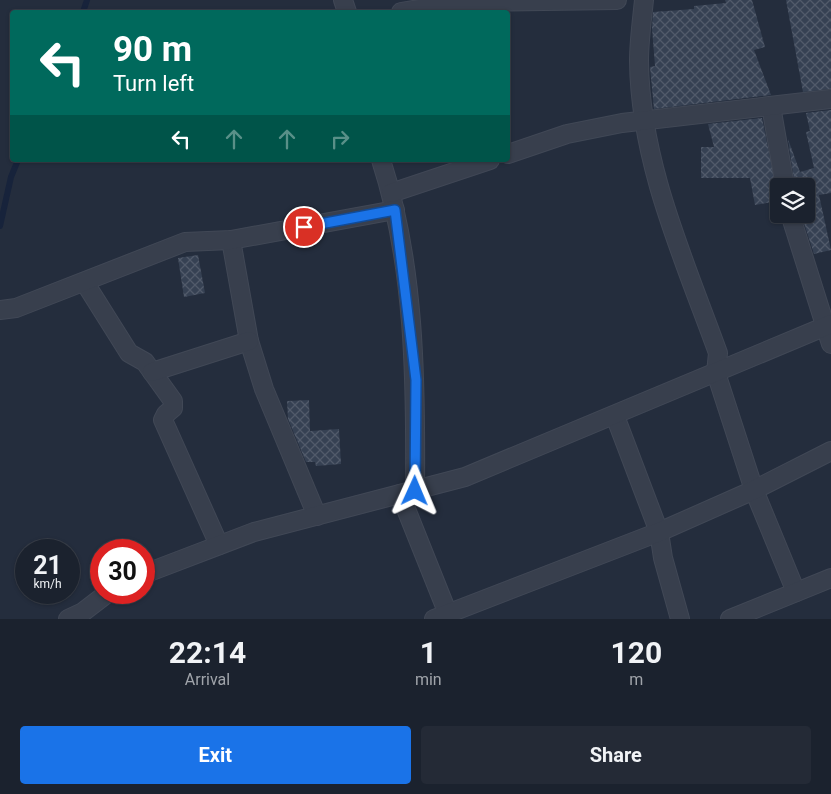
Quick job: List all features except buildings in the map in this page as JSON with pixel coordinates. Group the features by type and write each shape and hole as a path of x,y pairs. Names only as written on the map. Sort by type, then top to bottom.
{"street":[{"path":"426,10 617,0"},
{"path":"644,0 639,60 644,120 662,199 718,353 716,374 754,490 796,592"},
{"path":"510,153 567,134 644,120 831,99"},
{"path":"771,106 784,178"},
{"path":"382,162 395,210 416,380 407,493 444,617 659,532 754,490 831,452"},
{"path":"391,193 484,162"},
{"path":"0,310 16,308 85,283 186,242 231,240 395,210"},
{"path":"793,223 828,326 831,344"},
{"path":"231,240 249,341 264,390 317,516"},
{"path":"85,283 129,353 142,359 173,401 173,408 166,414 163,420 219,545"},
{"path":"155,570 254,532 465,477 828,326"},
{"path":"152,372 249,341"},
{"path":"615,416 659,532 663,558 680,619"},
{"path":"730,619 831,578"},
{"path":"79,617 95,604"}],"waterway":[{"path":"84,10 87,0"},
{"path":"0,226 11,177 17,162"}],"route":[{"path":"304,227 395,210 401,244 416,380 415,491"}]}
